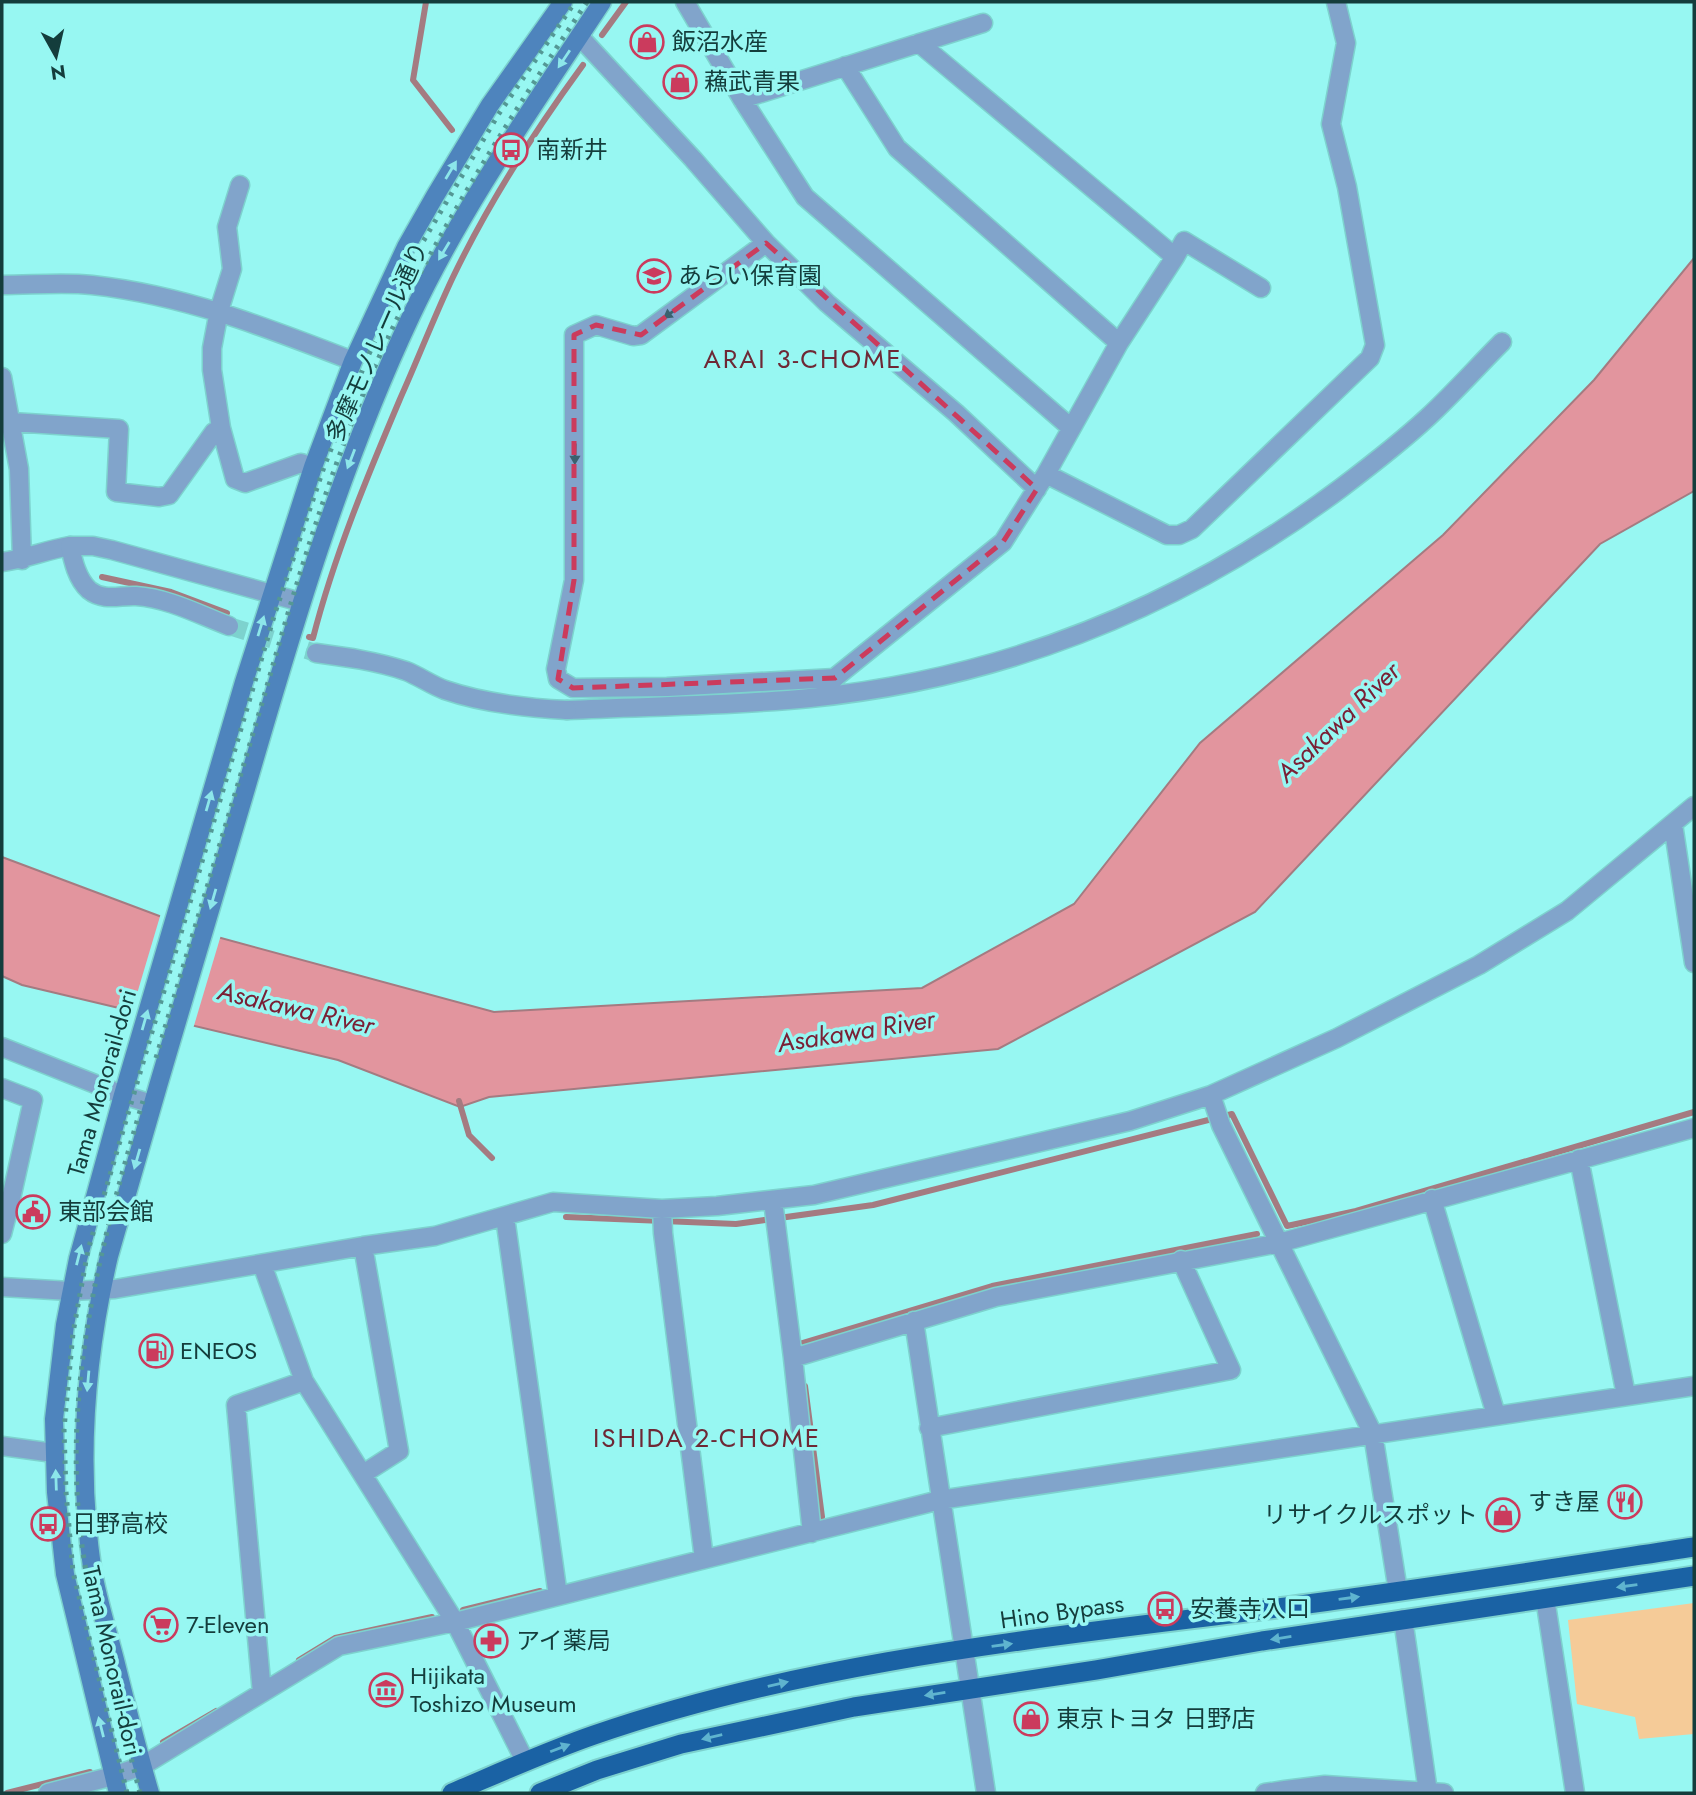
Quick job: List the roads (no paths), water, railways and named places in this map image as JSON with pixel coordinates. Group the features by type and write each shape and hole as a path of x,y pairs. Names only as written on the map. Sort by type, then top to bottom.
{"highway":[{"name":"Hino Bypass","path":"452,1793 594,1735 725,1696 822,1675 964,1651 1398,1591 1694,1546"},
{"path":"540,1793 597,1770 681,1744 832,1712 1403,1619 1694,1576"}],"main road":[{"name":"多摩モノレール通り","path":"244,682 313,467 353,361 407,247 435,196 489,105 563,2"},
{"name":"多摩モノレール通り","path":"274,692 301,602 345,475 385,372 412,314 436,264 510,139 602,2"},
{"name":"Tama Monorail-dori","path":"116,1785 65,1574 54,1453 55,1409 71,1292 124,1090 244,682"},
{"name":"Tama Monorail-dori","path":"150,1793 92,1568 85,1494 85,1420 93,1329 101,1290 154,1099 274,692"}],"street":[{"path":"685,2 741,99 805,197 1070,427"},
{"path":"579,36 694,159 766,243 827,303 956,413 1041,482 1167,535 1179,535 1192,529 1370,358 1375,345 1347,187 1331,124 1346,43 1336,2"},
{"path":"741,99 983,23"},
{"path":"919,43 1175,257"},
{"path":"845,66 897,148 1119,343"},
{"path":"240,185 227,227 232,269 219,311 212,348 212,370 221,428 235,479 245,483 301,463 313,467"},
{"path":"811,698 1003,542 1041,482 1119,343 1184,241 1261,288"},
{"path":"766,243 641,335 633,336 596,325 574,335 574,580 556,669 558,679 573,688 667,687 835,678"},
{"path":"2,285 91,285 165,297 219,311 353,361"},
{"path":"316,653 358,659 408,672 445,690 478,698 539,709 567,710 811,698 964,672 1069,638 1177,592 1219,570 1264,542 1373,464 1426,418 1502,342"},
{"path":"2,377 19,469 22,560"},
{"path":"12,422 119,429 116,492 159,497 169,495 214,432 221,428"},
{"path":"2,562 22,560 48,550 70,546 93,546 301,602"},
{"path":"70,546 80,578 90,590 103,597 137,596 162,601 229,626"},
{"path":"2,1287 71,1292 101,1290 435,1236 553,1202 663,1211 773,1205 1212,1101 1395,1009 1524,939 1585,899 1694,806"},
{"path":"1673,824 1694,963"},
{"path":"2,1047 154,1099"},
{"path":"2,1088 33,1100 6,1202 2,1234"},
{"path":"1212,1101 1221,1125 1373,1434 1398,1591"},
{"path":"793,1358 996,1297 1279,1243 1694,1128"},
{"path":"1579,1159 1626,1395"},
{"path":"1432,1199 1496,1415"},
{"path":"773,1205 812,1533"},
{"path":"663,1211 663,1233 704,1559"},
{"path":"505,1217 558,1596"},
{"path":"363,1246 399,1451 363,1474"},
{"path":"929,1428 1231,1370 1181,1260"},
{"path":"262,1264 304,1381 455,1622 525,1761"},
{"path":"914,1321 986,1793"},
{"path":"262,1693 236,1405 304,1381"},
{"path":"48,1793 116,1785 142,1766 339,1646 455,1622 940,1500 1694,1386"},
{"path":"2,1446 54,1453"},
{"path":"1545,1598 1575,1793"},
{"path":"1265,1793 1325,1785 1436,1793 1403,1619"}],"water":[{"name":"Asakawa River","path":"1694,258 1694,491 1600,544 1255,912 998,1049 489,1097 460,1107 338,1060 22,985 2,976 2,857 210,935 494,1012 922,988 1074,904 1200,743 1443,535 1594,380"}],"waterway":[{"path":"426,2 413,80 452,130"},
{"path":"602,35 626,2"},
{"path":"309,637 313,638 341,547 364,487 453,277 513,168 583,65"},
{"path":"102,577 171,592 227,613"},
{"path":"459,1101 469,1135 492,1158"},
{"path":"566,1217 736,1224 873,1205 1232,1114 1287,1226 1356,1211 1694,1112"},
{"path":"799,1344 992,1286 1257,1234"},
{"path":"805,1386 822,1517"},
{"path":"463,1610 540,1591"},
{"path":"299,1660 335,1638 432,1617"},
{"path":"163,1742 216,1711"},
{"path":"7,1793 90,1772"}],"tunnel":[{"path":"229,626 316,653"}],"railway":[{"path":"127,1793 73,1572 66,1492 64,1429 73,1333 88,1250 275,613 324,467 368,356 418,250 498,115 575,2"},
{"path":"156,1058 303,565 346,437 380,355 426,263 503,131 587,2"},
{"path":"140,1793 88,1580 78,1510 76,1451 86,1333 97,1275 143,1101"}],"place":[{"name":"飯沼水産","path":"647,42"},
{"name":"蘓武青果","path":"680,82"},
{"name":"南新井","path":"511,150"},
{"name":"あらい保育園","path":"654,276"},
{"name":"東部会館","path":"33,1212"},
{"name":"ENEOS","path":"156,1351"},
{"name":"すき屋","path":"1625,1502"},
{"name":"リサイクルスポット","path":"1503,1515"},
{"name":"日野高校","path":"48,1524"},
{"name":"安養寺入口","path":"1165,1609"},
{"name":"7-Eleven","path":"161,1625"},
{"name":"アイ薬局","path":"491,1641"},
{"name":"Hijikata Toshizo Museum","path":"386,1690"},
{"name":"東京トヨタ 日野店","path":"1031,1719"}],"district":[{"name":"ARAI 3-CHOME","path":"803,359"},
{"name":"ISHIDA 2-CHOME","path":"707,1438"}]}
